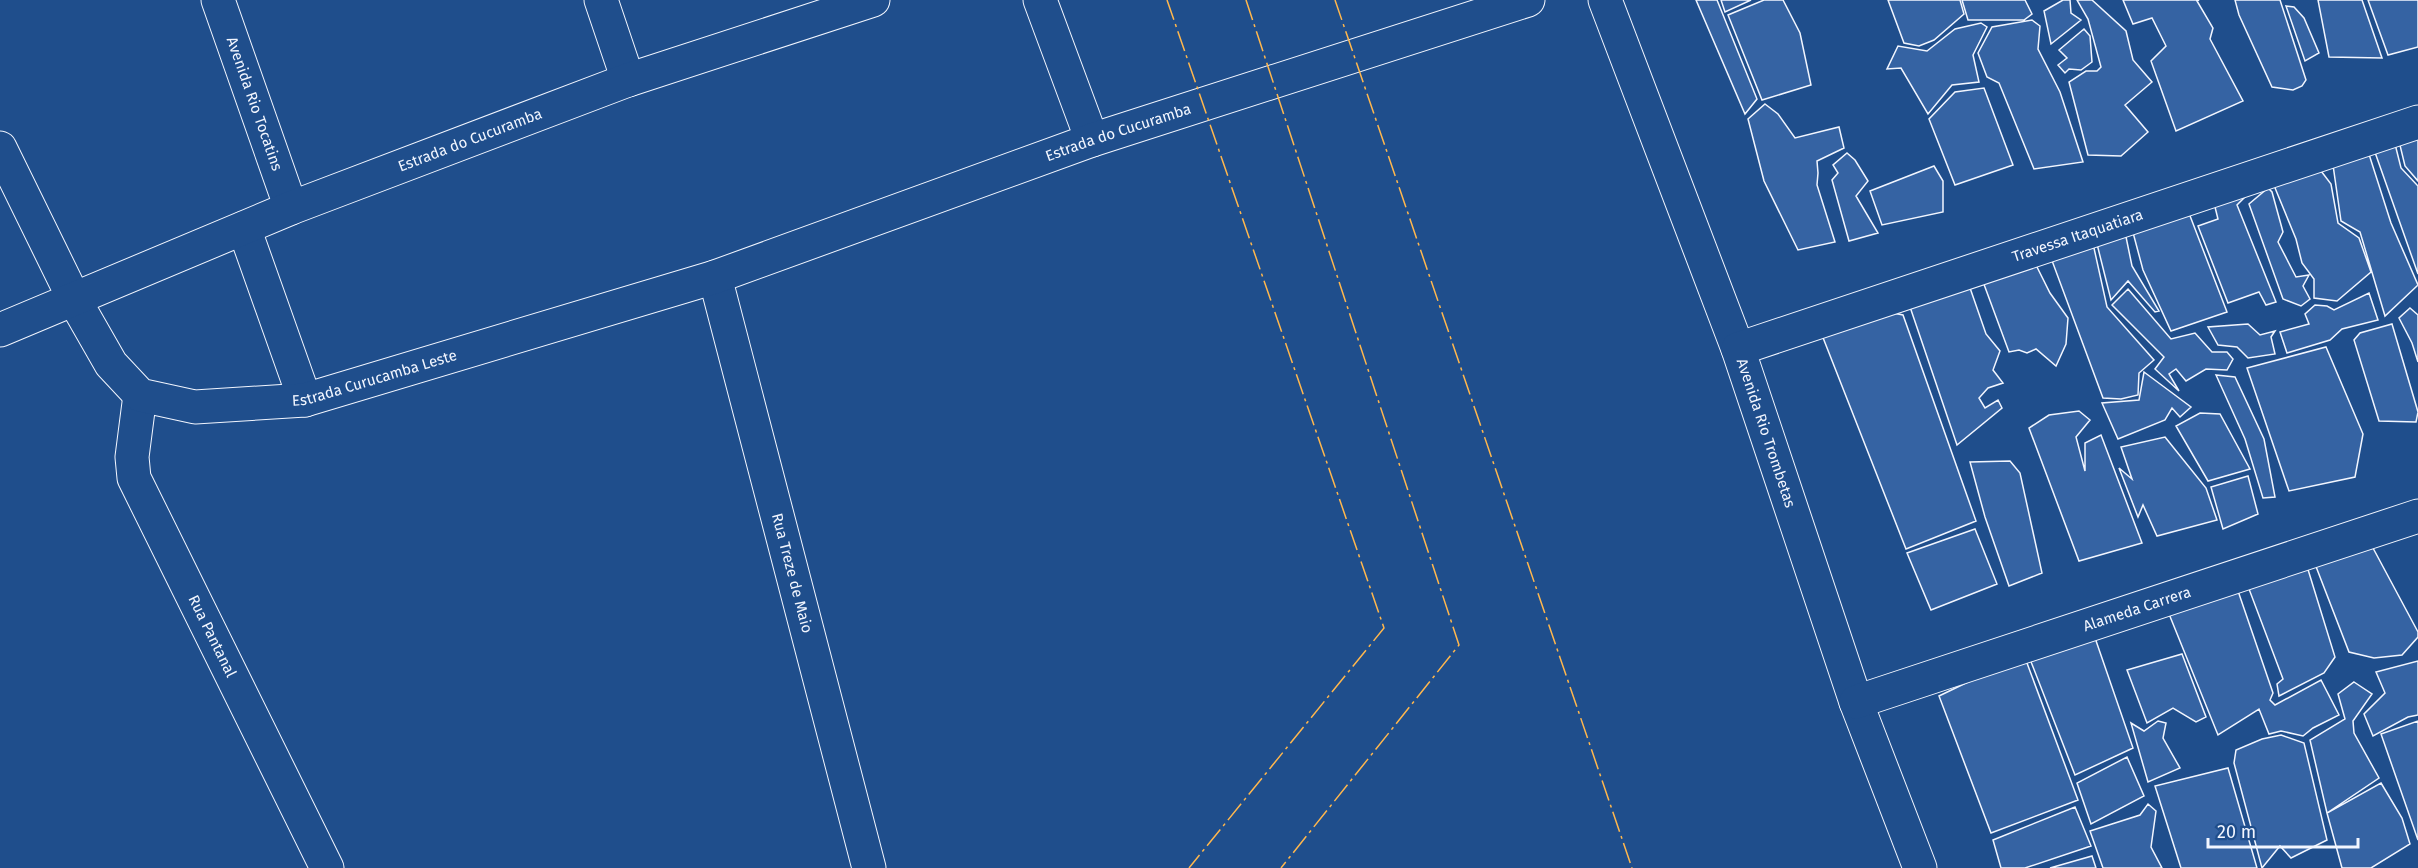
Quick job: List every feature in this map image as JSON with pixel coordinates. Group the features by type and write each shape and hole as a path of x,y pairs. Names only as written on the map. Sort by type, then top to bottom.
{"street":[{"name":"Avenida Rio Tocatins","path":"218,0 291,208"},
{"path":"601,0 628,80"},
{"name":"Estrada do Cucuramba","path":"0,330 75,301 291,208 628,80 873,0"},
{"path":"1040,0 1092,140"},
{"name":"Estrada do Cucuramba","path":"715,277 1092,140 1528,0"},
{"name":"Avenida Rio Trombetas","path":"1605,0 1738,349 1856,702 1920,868"},
{"name":"Travessa Itaquatiara","path":"1738,349 2418,122"},
{"path":"0,148 75,301 111,364 140,395"},
{"path":"244,228 306,400"},
{"name":"Estrada Curucamba Leste","path":"140,395 195,407 306,400 715,277"},
{"name":"Rua Treze de Maio","path":"715,277 869,868"},
{"name":"Rua Pantanal","path":"140,395 132,457 134,478 327,868"},
{"name":"Alameda Carrera","path":"1856,702 2418,516"}],"building":[{"path":"1696,0 1717,0 1757,99 1745,114"},
{"path":"1721,0 1751,0 1725,12"},
{"path":"1764,0 1783,0 1800,33 1811,85 1762,100 1728,15"},
{"path":"1888,0 1960,0 1964,14 1934,40 1919,46 1904,43"},
{"path":"1962,0 2025,0 2032,14 2024,20 1968,20"},
{"path":"2063,0 2070,0 2071,13 2081,20 2051,44 2044,11"},
{"path":"2077,0 2092,0 2126,31 2133,60 2152,82 2125,105 2148,132 2121,156 2088,155 2069,82 2086,71 2097,71 2101,67 2088,19"},
{"path":"2123,0 2199,0 2197,1 2213,28 2210,39 2243,101 2176,131 2151,61 2166,46 2152,18 2133,24"},
{"path":"2235,0 2280,0 2306,80 2302,86 2293,90 2272,87 2239,15"},
{"path":"2318,0 2362,0 2382,58 2329,57"},
{"path":"2368,0 2418,0 2418,47 2388,55"},
{"path":"2286,6 2294,7 2304,18 2319,53 2305,61"},
{"path":"2032,20 2040,26 2038,49 2060,92 2083,162 2034,169 1999,83 1987,77 1978,53 1992,27"},
{"path":"1981,23 1987,27 1973,55 1979,82 1952,85 1928,114 1901,68 1887,69 1898,46 1927,51 1955,29"},
{"path":"2084,29 2090,36 2092,62 2081,70 2069,69 2065,73 2058,65 2067,58 2059,50"},
{"path":"1984,88 2013,165 1955,185 1929,119 1955,92"},
{"path":"1765,104 1778,114 1795,138 1839,127 1844,148 1817,161 1817,185 1835,242 1798,250 1764,181 1748,119"},
{"path":"2418,129 2418,181 2405,166 2398,137"},
{"path":"2393,136 2401,168 2418,186 2418,274 2371,141"},
{"path":"2367,148 2391,223 2418,285 2385,316 2360,232 2341,221 2332,158"},
{"path":"1847,153 1855,160 1868,181 1856,196 1878,233 1849,241 1832,180 1838,173 1833,165"},
{"path":"1934,166 1943,181 1943,212 1882,225 1870,191"},
{"path":"2318,167 2331,184 2338,223 2359,238 2371,272 2337,301 2314,298 2314,279 2302,263 2296,239 2273,183"},
{"path":"2268,188 2272,192 2283,232 2278,242 2296,277 2309,275 2303,286 2310,299 2301,306 2283,299 2249,204"},
{"path":"2212,195 2246,196 2237,205 2276,302 2266,305 2259,292 2228,303 2198,226 2218,219"},
{"path":"2187,208 2227,312 2171,331 2143,270 2131,225"},
{"path":"2125,232 2132,266 2159,311 2155,312 2128,281 2111,300 2095,236"},
{"path":"2092,239 2107,307 2154,360 2139,373 2138,395 2121,399 2103,398 2051,258"},
{"path":"2035,263 2050,293 2068,318 2066,344 2056,366 2036,349 2027,353 2019,350 2009,352 1982,279"},
{"path":"1969,285 1986,334 2000,351 1993,370 2003,383 1988,388 1979,398 1985,408 1998,400 2002,408 1957,445 1908,301"},
{"path":"2128,289 2171,339 2195,333 2212,352 2227,352 2233,359 2227,370 2206,369 2186,381 2176,369 2169,374 2179,391 2155,369 2164,357 2112,305"},
{"path":"2369,293 2378,320 2342,329 2330,340 2287,353 2280,332 2309,324 2305,314 2315,305 2327,306 2334,310"},
{"path":"2410,308 2418,315 2418,362 2412,343 2399,318"},
{"path":"1883,311 1903,315 1976,521 1906,549 1820,330"},
{"path":"2248,324 2260,335 2275,331 2271,337 2275,354 2248,358 2237,347 2218,345 2208,327"},
{"path":"2392,324 2418,412 2416,422 2379,421 2354,340 2360,333"},
{"path":"2326,347 2363,434 2355,477 2289,491 2247,368"},
{"path":"2144,372 2191,407 2180,417 2172,408 2165,420 2118,439 2102,403 2139,400"},
{"path":"2216,375 2235,377 2264,439 2275,497 2263,498 2245,439"},
{"path":"2079,411 2090,420 2076,437 2085,471 2085,443 2101,435 2142,543 2079,561 2029,428 2049,415"},
{"path":"2200,413 2220,414 2250,469 2208,481 2176,426"},
{"path":"2165,437 2206,488 2217,520 2157,536 2143,505 2138,517 2119,468 2132,479 2121,447"},
{"path":"2010,461 2020,473 2042,573 2009,586 1985,517 1970,462"},
{"path":"2248,476 2258,514 2223,529 2211,487"},
{"path":"1975,529 1997,584 1931,610 1907,553"},
{"path":"2373,548 2418,632 2418,637 2402,655 2374,658 2349,652 2315,564"},
{"path":"2306,563 2335,657 2324,673 2279,696 2277,684 2283,679 2249,589"},
{"path":"2237,588 2273,693 2270,700 2275,705 2321,680 2339,715 2313,728 2303,736 2281,731 2269,734 2259,709 2218,735 2167,609"},
{"path":"2093,632 2133,748 2075,775 2028,654"},
{"path":"2182,654 2206,717 2196,722 2173,708 2147,723 2127,670"},
{"path":"2024,655 2078,800 1991,833 1939,696"},
{"path":"2418,661 2418,715 2408,717 2373,736 2364,714 2385,693 2376,672"},
{"path":"2354,682 2372,694 2353,721 2354,733 2379,778 2327,813 2310,740 2345,719 2338,694"},
{"path":"2158,721 2166,723 2163,738 2180,768 2148,782 2131,723 2144,731"},
{"path":"2418,721 2418,840 2381,734"},
{"path":"2281,735 2304,743 2327,840 2291,858 2280,846 2262,868 2234,763 2236,750 2262,739"},
{"path":"2127,757 2144,796 2091,824 2077,783"},
{"path":"2228,768 2257,868 2181,868 2155,786"},
{"path":"2381,783 2402,818 2410,844 2371,868 2342,868 2327,813"},
{"path":"2148,804 2156,811 2151,847 2162,868 2103,868 2090,831 2140,815"},
{"path":"2075,807 2091,846 2025,868 2001,868 1993,840"},
{"path":"2092,856 2096,868 2050,868"}],"power":[{"path":"1167,0 1384,628 1189,868"},
{"path":"1246,0 1459,645 1281,868"},
{"path":"1335,0 1632,868"}]}
